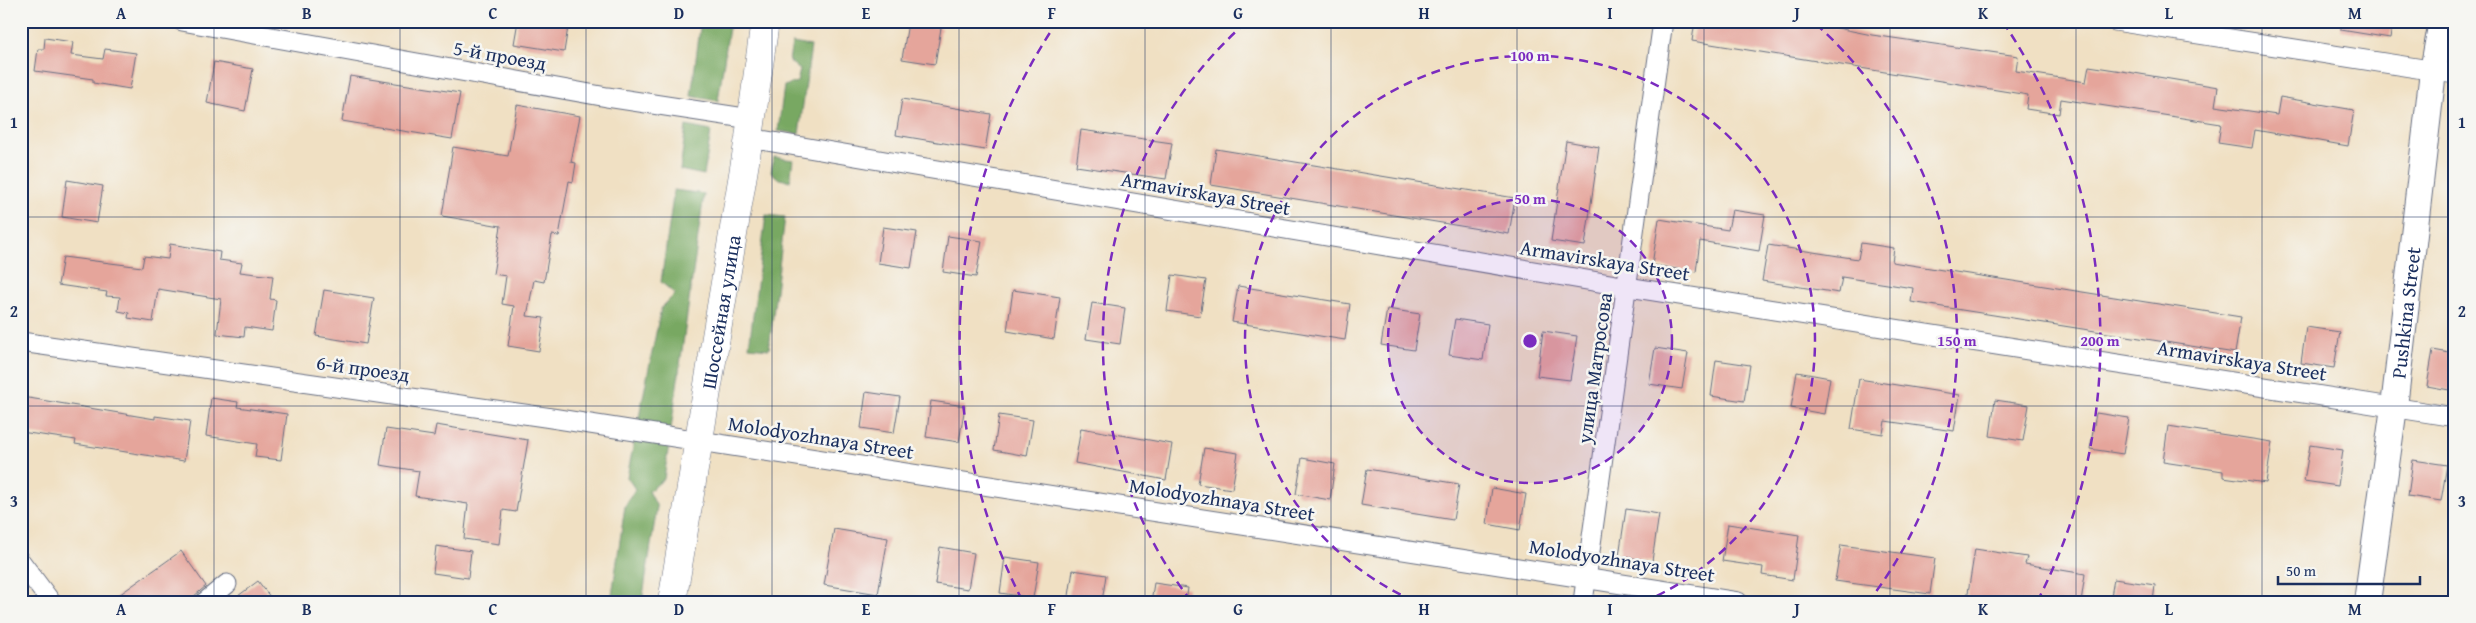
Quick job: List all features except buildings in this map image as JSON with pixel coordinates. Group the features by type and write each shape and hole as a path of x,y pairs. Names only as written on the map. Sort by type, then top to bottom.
{"main road":[{"name":"Шоссейная улица","path":"672,602 750,129 765,21"}],"street":[{"name":"5-й проезд","path":"182,21 607,97 750,129"},
{"name":"улица Матросова","path":"1583,602 1628,287 1663,21"},
{"path":"2116,21 2444,73"},
{"name":"Pushkina Street","path":"2367,602 2444,73 2442,21"},
{"name":"Armavirskaya Street","path":"750,129 1628,287 2455,417"},
{"name":"6-й проезд","path":"21,342 545,417 698,441"},
{"name":"Molodyozhnaya Street","path":"698,441 1588,577 1738,602"},
{"path":"21,562 51,602"},
{"path":"204,602 227,584"}],"green space":[{"path":"701,21 730,21 718,101 691,96"},
{"path":"792,43 811,46 799,134 778,131 784,86 797,82 800,70 789,61"},
{"path":"686,126 711,131 704,175 680,170"},
{"path":"774,157 793,160 790,181 779,179 771,172"},
{"path":"674,190 704,194 664,479 649,491 657,507 642,602 611,602 625,506 635,489 627,477 661,308 675,294 661,282"},
{"path":"766,215 785,217 769,349 749,347"}]}
